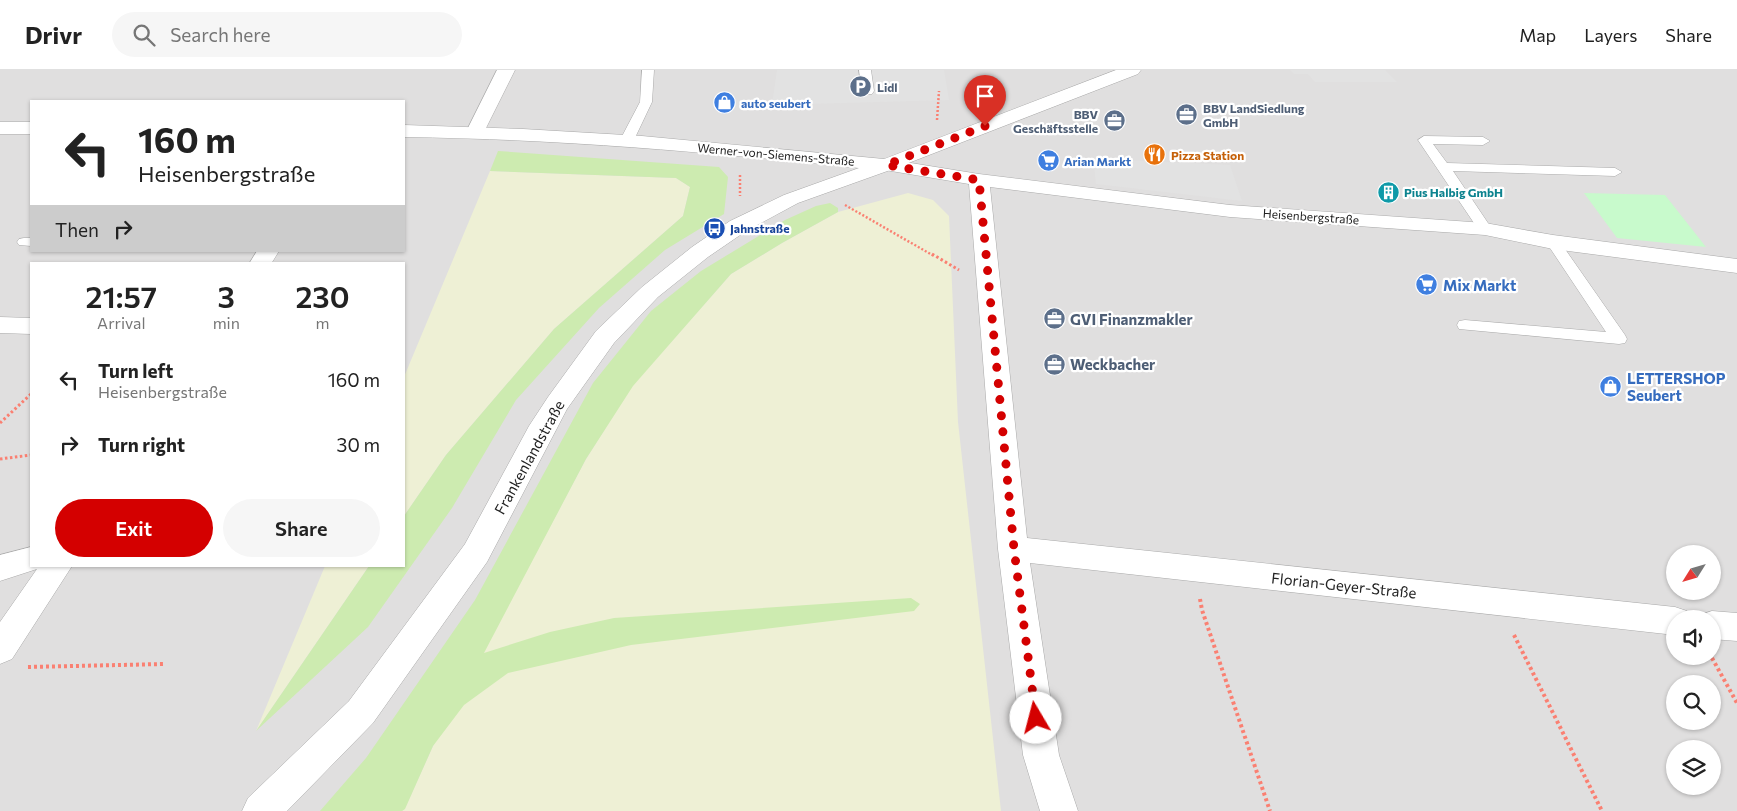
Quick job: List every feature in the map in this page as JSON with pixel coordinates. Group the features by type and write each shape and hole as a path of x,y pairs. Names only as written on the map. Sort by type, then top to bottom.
{"street":[{"path":"475,132 506,70"},
{"name":"Werner-von-Siemens-Straße","path":"405,131 475,132 626,142 886,165 1132,70"},
{"path":"0,128 30,128"},
{"name":"Heisenbergstraße","path":"886,165 979,180 1230,211 1485,229 1552,242 1737,266"},
{"name":"Frankenlandstraße","path":"261,811 361,712 476,553 539,433 557,403 604,337 675,270 738,226 791,199 886,165"},
{"path":"979,180 1014,549 1042,755 1059,811"},
{"path":"0,325 30,326"},
{"name":"Florian-Geyer-Straße","path":"1014,549 1666,620"},
{"path":"0,568 30,559"},
{"path":"10,658 56,567"},
{"path":"1721,626 1737,627"}],"lane":[{"path":"626,142 646,102 648,70"},
{"path":"865,70 868,91"},
{"path":"1483,141 1424,140 1485,229"},
{"path":"1443,167 1615,172"},
{"path":"1465,325 1618,339 1552,242"}],"path":[{"path":"738,151 741,180 738,226"},
{"path":"810,192 849,206 988,286"},
{"path":"0,423 30,395"},
{"path":"0,459 30,455"},
{"path":"1497,601 1602,811"},
{"path":"1202,610 1270,811"},
{"path":"10,658 165,664"},
{"path":"1717,665 1737,703"}],"shaded area":[{"path":"0,70 1737,70 1737,811 0,811"},
{"name":"Lidl","path":"777,70 944,70 949,100 772,105"},
{"path":"1290,70 1385,70 1397,82 1315,82 1308,74 1294,74"},
{"path":"1123,160 1230,165 1242,201 1096,184 1094,165 1115,166"}],"green space":[{"path":"498,151 719,167 728,177 724,214 665,250 599,308 516,400 452,508 368,627 256,731 368,567 405,567 405,515 446,455 554,329 683,216 690,187 676,178 490,171"},
{"path":"490,171 676,178 690,187 683,216 554,329 446,455 405,515 405,375"},
{"path":"908,193 933,200 949,216 958,422 1001,811 402,811 433,746 586,459 632,386 731,274 838,212"},
{"path":"1584,193 1665,195 1706,247 1617,238"},
{"path":"830,203 838,208 838,212 731,274 633,386 586,459 484,653 550,632 614,618 911,598 920,604 914,611 631,645 508,673 464,705 433,746 405,809 402,811 320,811 366,758 475,600 593,383 651,311 701,271 785,220 816,206"},
{"path":"325,567 368,567 256,731"}],"place":[{"name":"Lidl","path":"861,87"},
{"name":"auto seubert","path":"725,103"},
{"name":"BBV LandSiedlung GmbH","path":"1187,115"},
{"name":"BBV Geschäftsstelle","path":"1114,121"},
{"name":"Pizza Station","path":"1155,155"},
{"name":"Arian Markt","path":"1048,161"},
{"name":"Pius Halbig GmbH","path":"1388,192"},
{"name":"Jahnstraße","path":"714,228"},
{"name":"Mix Markt","path":"1427,285"},
{"name":"GVI Finanzmakler","path":"1054,319"},
{"name":"Weckbacher","path":"1054,364"},
{"name":"LETTERSHOP Seubert","path":"1611,387"}],"route":[{"path":"985,126 886,165 979,180 1014,549 1036,718"}]}
